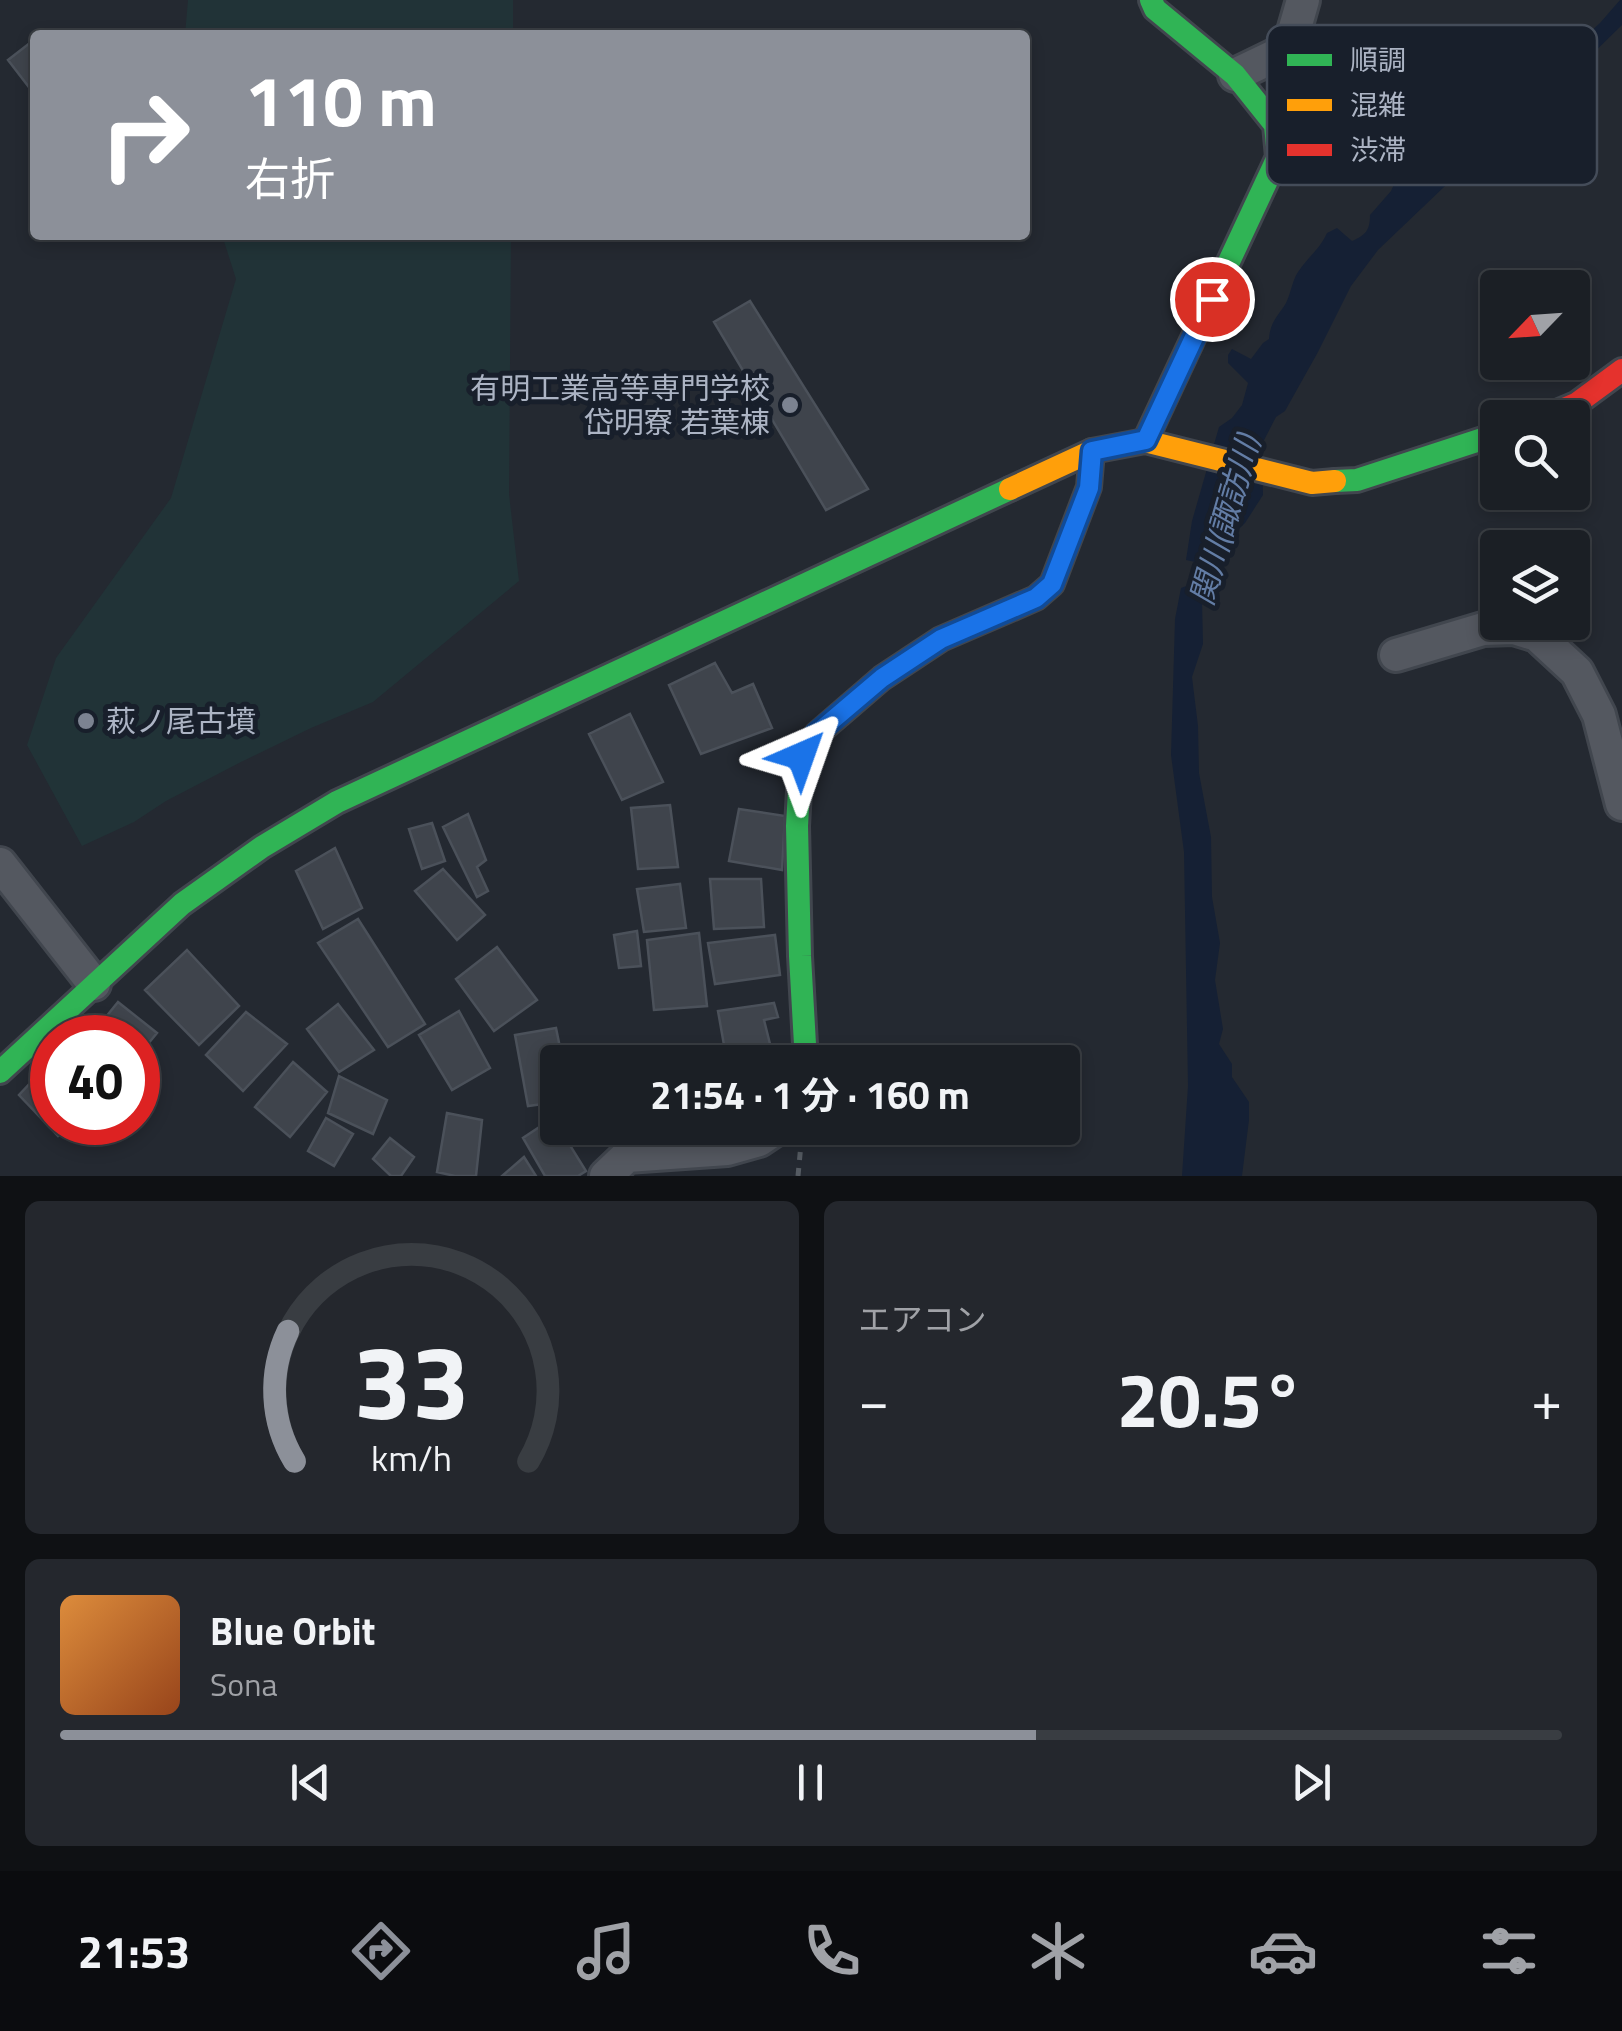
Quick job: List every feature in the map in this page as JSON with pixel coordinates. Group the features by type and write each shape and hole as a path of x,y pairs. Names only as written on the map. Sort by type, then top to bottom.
{"street":[{"path":"1151,0 1155,9 1235,75 1267,115"},
{"path":"1296,25 1303,0"},
{"path":"1235,75 1267,60"},
{"path":"1146,440 1267,181"},
{"path":"1581,400 1622,370"},
{"path":"0,1072 182,904 262,847 337,802 1092,451 1146,440 1312,482 1357,480 1480,440"},
{"path":"805,1045 797,826 801,756 816,734 882,678 941,639 1036,598 1052,584 1089,488 1092,451"},
{"path":"1396,655 1483,629 1514,628 1536,634 1577,672 1599,715 1622,804"},
{"path":"0,864 94,984"},
{"path":"606,1176 628,1156 742,1145"}],"path":[{"path":"791,1145 798,1176"}],"shaded area":[{"path":"188,0 513,0 513,30 185,30"},
{"path":"224,240 511,240 509,494 519,581 373,702 241,762 134,822 82,846 27,745 56,658 171,498 236,279"}],"water":[{"path":"1622,0 1622,25 1597,49 1600,23"},
{"name":"関川(諏訪川)","path":"1394,185 1446,185 1378,250 1351,286 1285,411 1276,417 1262,444 1263,495 1245,523 1216,552 1202,601 1203,644 1192,677 1199,773 1211,837 1212,897 1220,943 1215,980 1223,1029 1219,1044 1232,1064 1232,1077 1249,1102 1249,1120 1242,1176 1182,1176 1188,1086 1184,852 1171,755 1175,619 1181,588 1192,584 1196,571 1195,562 1186,560 1192,521 1219,427 1242,405 1248,383 1228,363 1228,355 1232,349 1251,359 1269,339 1296,276 1327,233 1337,228 1352,241 1364,234 1370,215"}],"building":[{"path":"30,43 30,89 8,60"},
{"name":"有明工業高等専門学校 岱明寮 若葉棟","path":"750,301 868,489 826,510 714,322"},
{"path":"715,663 732,693 753,684 772,728 701,754 669,685"},
{"path":"630,714 663,782 622,800 589,734"},
{"path":"670,805 678,867 638,869 631,808"},
{"path":"739,809 785,816 782,870 729,861"},
{"path":"468,814 486,860 477,867 488,891 477,897 443,827"},
{"path":"432,823 445,861 422,869 409,829"},
{"path":"335,848 362,908 323,929 296,871"},
{"path":"443,869 485,915 457,940 415,891"},
{"path":"710,879 761,879 764,927 714,929"},
{"path":"680,884 686,928 644,932 637,889"},
{"path":"358,919 425,1024 388,1047 318,943"},
{"path":"637,931 641,966 619,968 614,935"},
{"path":"699,933 707,1006 654,1010 647,940"},
{"path":"775,935 780,975 715,984 708,943"},
{"path":"497,947 537,1000 494,1031 456,979"},
{"path":"187,950 239,1006 199,1045 145,990"},
{"path":"118,1002 134,1015 108,1015"},
{"path":"774,1003 778,1017 764,1020 770,1045 724,1045 718,1011"},
{"path":"338,1004 374,1050 339,1072 307,1029"},
{"path":"459,1011 490,1068 452,1090 419,1035"},
{"path":"246,1012 287,1044 243,1091 206,1055"},
{"path":"556,1028 560,1045 540,1045 540,1104 528,1106 515,1035"},
{"path":"293,1062 327,1092 290,1137 255,1107"},
{"path":"339,1076 387,1100 373,1134 328,1113"},
{"path":"30,1083 30,1107 19,1095"},
{"path":"447,1113 482,1120 476,1176 437,1172"},
{"path":"326,1118 353,1134 334,1166 308,1151"},
{"path":"540,1127 540,1145 570,1145 586,1171 578,1176 545,1176 523,1138"},
{"path":"390,1138 414,1157 401,1176 391,1176 373,1159"},
{"path":"524,1157 536,1176 502,1176"}],"traffic: fast":[{"path":"1151,0 1155,9 1235,75 1267,115"},
{"path":"1145,441 1267,180"},
{"path":"1335,481 1357,480 1480,440"},
{"path":"805,1045 797,826 801,756 817,734 882,678 941,639 1036,598 1052,584 1089,487 1092,451"},
{"path":"0,1072 182,904 262,847 337,802 1010,489"}],"traffic: slow":[{"path":"1010,489 1092,451 1145,441 1312,483 1335,481"}],"traffic: jam":[{"path":"1581,400 1622,370"}],"place":[{"name":"有明工業高等専門学校 岱明寮 若葉棟","path":"790,405"},
{"name":"萩ノ尾古墳","path":"86,721"}],"route":[{"path":"801,756 816,734 882,678 941,639 1036,598 1052,584 1089,488 1092,451 1146,440 1212,299"}]}
